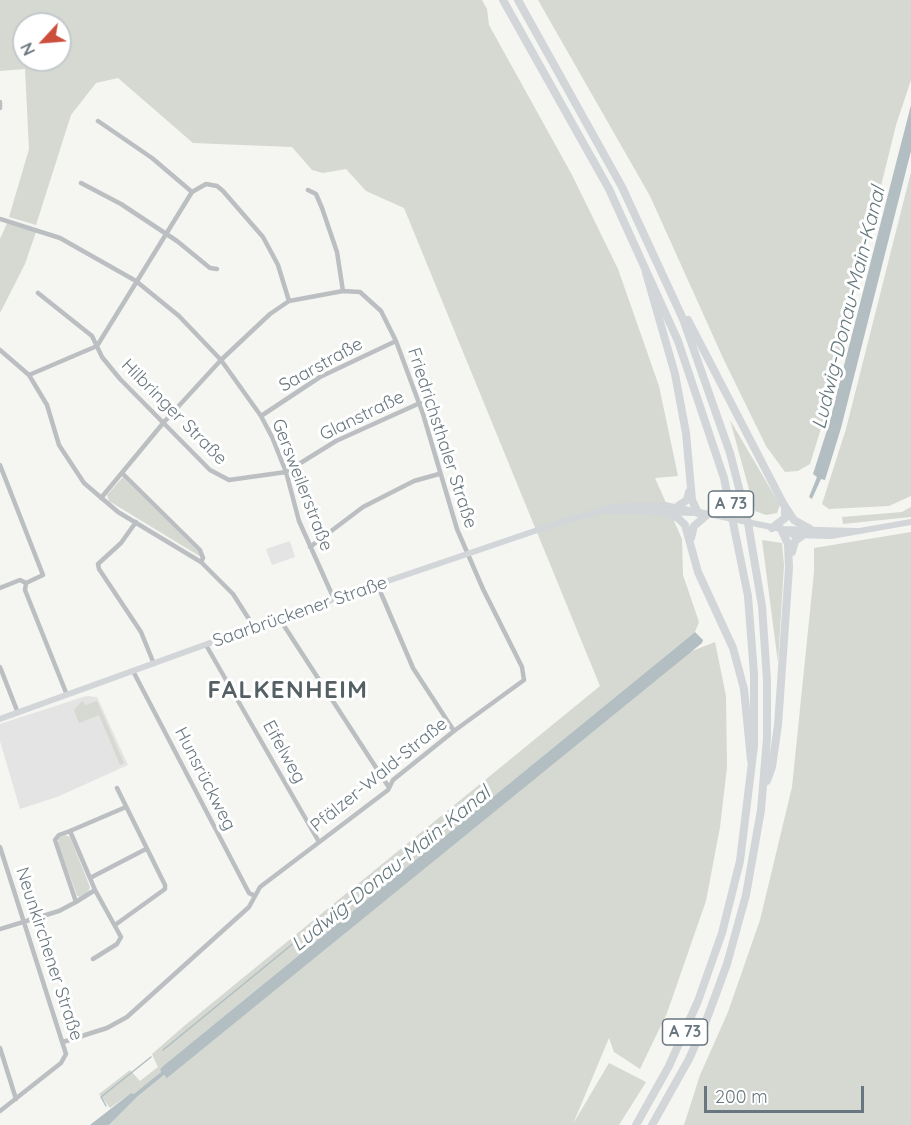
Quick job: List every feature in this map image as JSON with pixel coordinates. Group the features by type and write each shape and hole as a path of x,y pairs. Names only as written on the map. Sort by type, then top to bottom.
{"highway":[{"name":"A 73","path":"503,0 572,119 641,254 696,387 733,516 753,642 755,694 753,767 740,861 714,959 680,1042 636,1125"},
{"name":"A 73","path":"518,0 617,177 677,303 724,431 754,557 763,614 767,680 763,790 746,896 721,981 689,1059 652,1125"},
{"path":"641,254 675,374 686,433 692,504 703,514"},
{"name":"A 73","path":"677,303 695,331 738,420 784,505 794,520 813,532"},
{"path":"678,506 687,500 690,484"},
{"name":"A 73","path":"772,528 784,518 784,505"},
{"name":"A 73","path":"664,513 682,522 691,542 698,572 723,623 741,671 747,711 748,746 753,767"},
{"name":"A 73","path":"691,542 694,526 703,514"},
{"path":"781,529 788,544 789,568"},
{"path":"763,790 772,767 777,736 789,568 793,545 802,536"}],"main road":[{"name":"Saarbrückener Straße","path":"0,719 279,618 602,510 636,504 678,506 703,514"},
{"name":"Saarbrückener Straße","path":"602,510 703,514"},
{"path":"703,514 772,528 826,533 856,531 911,522"},
{"path":"781,529 802,536 813,532"}],"street":[{"path":"0,102 0,108"},
{"path":"98,121 152,158 192,192"},
{"path":"81,183 121,204 188,249 210,268 217,269"},
{"path":"29,375 97,346 192,192 206,184 217,186 251,222 278,265 289,301"},
{"path":"308,190 316,194 328,223 337,252 343,291"},
{"name":"Gersweilerstraße","path":"0,219 60,238 136,281 179,316 220,360 261,416 286,472 299,520 334,599"},
{"name":"Friedrichsthaler Straße","path":"101,498 164,422 220,360 270,314 289,301 343,291 360,292 374,303 384,316 396,341 420,404 439,474 467,554"},
{"name":"Hilbringer Straße","path":"38,293 92,336 120,379 219,477 229,480 286,472"},
{"name":"Saarstraße","path":"261,416 320,377 396,341"},
{"path":"0,350 29,375 47,405 59,446 84,483 118,512 201,562 233,594 254,627"},
{"name":"Glanstraße","path":"286,472 354,431 420,404"},
{"path":"0,465 42,575 26,583"},
{"path":"122,473 200,550 203,558 201,562"},
{"path":"310,547 336,525 363,507 414,482 439,474"},
{"path":"136,522 121,543 98,564 99,569 141,632 154,664"},
{"name":"Pfälzer-Wald-Straße","path":"63,1042 107,1028 127,1017 249,907 260,886 388,790 388,786 454,731 524,680 522,667 467,554"},
{"path":"0,588 20,580 26,583"},
{"path":"26,583 25,590 68,695"},
{"path":"377,585 413,668 454,731"},
{"path":"279,618 388,786"},
{"name":"Eifelweg","path":"206,645 319,842"},
{"path":"0,667 18,713"},
{"name":"Hunsrückweg","path":"133,671 249,893 255,896"},
{"path":"115,925 165,889 117,788"},
{"path":"76,902 55,840 58,835 126,807"},
{"path":"70,831 95,891 115,925 121,941 93,958"},
{"name":"Neunkirchener Straße","path":"0,847 66,1054 64,1059 0,1111"},
{"path":"90,878 146,849"},
{"path":"0,929 59,911 95,891"},
{"path":"0,1048 16,1099"}],"shaded area":[{"path":"0,0 482,0 487,9 489,25 572,175 618,269 659,386 678,476 655,478 682,539 683,575 699,622 695,632 163,1066 160,1069 161,1072 134,1095 131,1093 110,1108 99,1094 130,1070 140,1081 158,1067 152,1054 184,1026 600,686 404,208 366,191 346,169 323,173 312,170 292,147 193,143 118,78 96,83 71,115 36,225 9,217 29,149 25,72 72,72 72,12 12,12 12,70 0,71"},
{"path":"538,0 911,0 911,80 896,125 823,422 810,464 798,471 785,472 766,446 723,358 650,196"},
{"path":"911,105 911,151 841,428 825,480 821,479 812,499 809,497 817,477 813,474 829,424"},
{"path":"911,172 911,496 889,506 829,509 822,504 846,429"},
{"path":"8,221 36,232 25,264 0,313 0,239"},
{"path":"730,420 780,505 777,513 766,515 755,511"},
{"path":"123,477 201,554 201,557 109,501 107,495"},
{"path":"911,507 911,517 843,524 842,517 902,512"},
{"path":"911,532 911,1125 684,1125 700,1075 728,1012 760,920 792,787 814,572 814,548"},
{"path":"762,540 782,543 784,565 778,663"},
{"path":"290,541 295,557 272,565 266,549"},
{"path":"695,632 703,640 702,643 167,1078 164,1075 137,1097 109,1125 90,1125 161,1072 160,1069 163,1066"},
{"path":"715,642 726,696 727,767 720,827 706,901 667,1013 640,1069 614,1052 609,1038 573,1124 609,1063 646,1082 619,1125 109,1125 136,1098 164,1075 167,1077 687,653"},
{"path":"86,696 97,697 128,765 57,797 20,809 0,741 0,724"},
{"path":"82,701 86,705 97,701 124,763 120,765 99,715 79,723 74,710"},
{"path":"65,835 70,837 90,887 88,893 80,897 77,896 58,843 59,838"}],"waterway":[{"name":"Ludwig-Donau-Main-Kanal","path":"163,1050 295,942"},
{"path":"106,1106 101,1097 151,1057"}],"district":[{"name":"FALKENHEIM","path":"288,691"}]}
